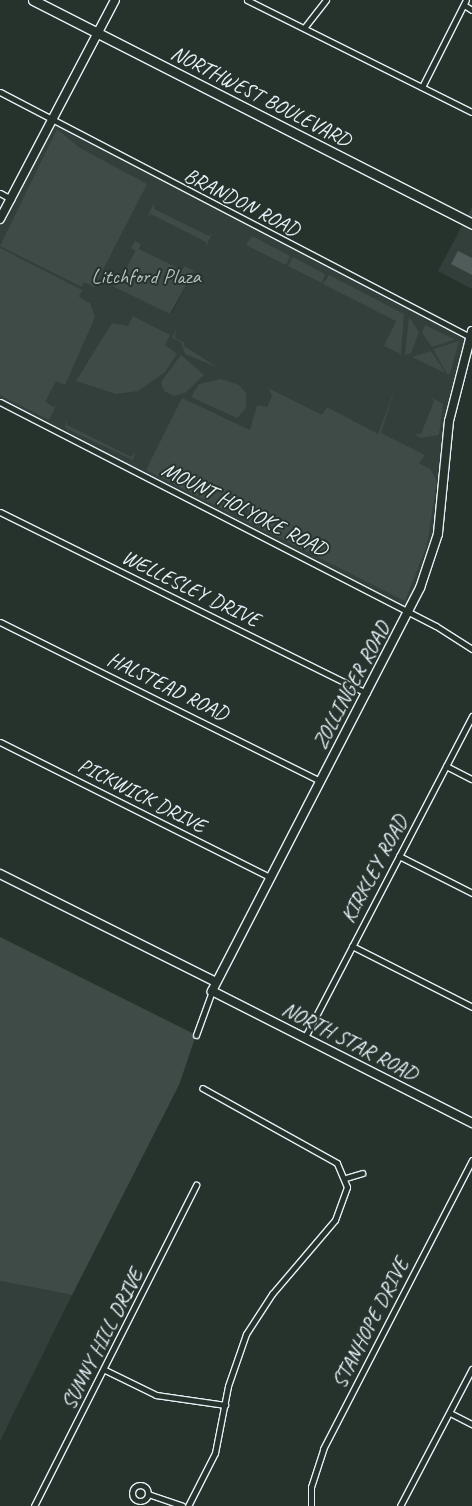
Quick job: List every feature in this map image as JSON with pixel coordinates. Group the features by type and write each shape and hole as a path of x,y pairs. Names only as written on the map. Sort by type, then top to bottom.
{"main road":[{"name":"NORTHWEST BOULEVARD","path":"33,0 472,224"}],"street":[{"path":"0,219 115,0"},
{"path":"247,0 472,112"},
{"path":"304,28 326,0"},
{"path":"422,87 465,3 472,10"},
{"name":"BRANDON ROAD","path":"0,92 124,160 471,335"},
{"path":"0,193 11,199"},
{"name":"ZOLLINGER ROAD","path":"196,1035 216,982 410,612 438,534 449,422 471,335"},
{"name":"MOUNT HOLYOKE ROAD","path":"0,402 410,612 472,649"},
{"name":"WELLESLEY DRIVE","path":"0,512 366,693"},
{"name":"HALSTEAD ROAD","path":"0,622 321,780"},
{"name":"KIRKLEY ROAD","path":"305,1037 472,716"},
{"name":"PICKWICK DRIVE","path":"0,742 270,877"},
{"path":"446,766 472,779"},
{"path":"399,856 472,893"},
{"path":"0,874 216,982"},
{"path":"352,946 472,1007"},
{"name":"NORTH STAR ROAD","path":"212,991 472,1123"},
{"path":"188,1506 215,1454 237,1355 258,1313 327,1230 346,1196 346,1178 337,1163 202,1088"},
{"name":"STANHOPE DRIVE","path":"311,1506 311,1487 323,1450 472,1160"},
{"path":"346,1178 362,1173"},
{"name":"SUNNY HILL DRIVE","path":"34,1506 196,1185"},
{"path":"400,1506 472,1369"},
{"path":"104,1370 156,1395 225,1405"},
{"path":"450,1413 472,1424"},
{"path":"148,1494 182,1506"}],"shaded area":[{"path":"52,119 116,156 470,336 455,387 441,514 409,612 0,402 0,219","holes":["135,241 141,244 139,249 182,271 185,266 194,271 171,314 112,286 118,284 135,251"]},
{"path":"472,207 472,289 438,271"},
{"path":"0,1281 72,1295 0,1441"}],"green space":[{"path":"57,129 80,148 147,184 94,287 84,282 82,287 0,246"},
{"path":"154,203 154,209 209,236 212,233 206,247 206,242 151,214 147,218"},
{"path":"252,236 290,256 286,265 246,245"},
{"name":"Litchford Plaza","path":"135,241 141,244 139,249 182,270 185,266 194,271 170,314 112,286 118,284 135,251 131,248"},
{"path":"0,248 82,290 79,297 90,303 95,317 65,385 56,381 45,402 54,407 57,404 49,420 0,395"},
{"path":"293,257 325,274 322,283 288,266"},
{"path":"329,275 404,314 401,354 384,346 396,321 323,284"},
{"path":"133,316 170,335 165,345 177,354 165,372 138,391 116,394 76,381 112,323 128,326"},
{"path":"409,317 419,332 411,353 405,355"},
{"path":"425,325 454,340 432,347 422,333"},
{"path":"176,330 175,338 185,343 184,346 217,367 185,354 181,342 172,338"},
{"path":"459,341 450,374 447,374 433,349"},
{"path":"431,351 443,369 445,373 412,357"},
{"path":"181,355 204,375 185,393 174,396 164,391 161,382"},
{"path":"221,379 239,385 246,393 246,408 237,418 191,397 199,384"},
{"path":"396,386 381,433 425,455 419,463 430,469 437,481 427,545 405,601 244,520 249,510 241,506 245,500 238,496 230,513 146,470 182,398 250,430 257,405 267,407 272,396 268,388 322,415 327,407 378,434"},
{"path":"430,397 443,404 439,435 420,438 415,434 421,434 434,401"},
{"path":"67,419 67,425 131,457 135,453 133,460 65,428"},
{"path":"0,937 196,1035 179,1085 72,1295 0,1281"}],"building":[{"path":"458,251 472,258 472,275 451,264"}]}
